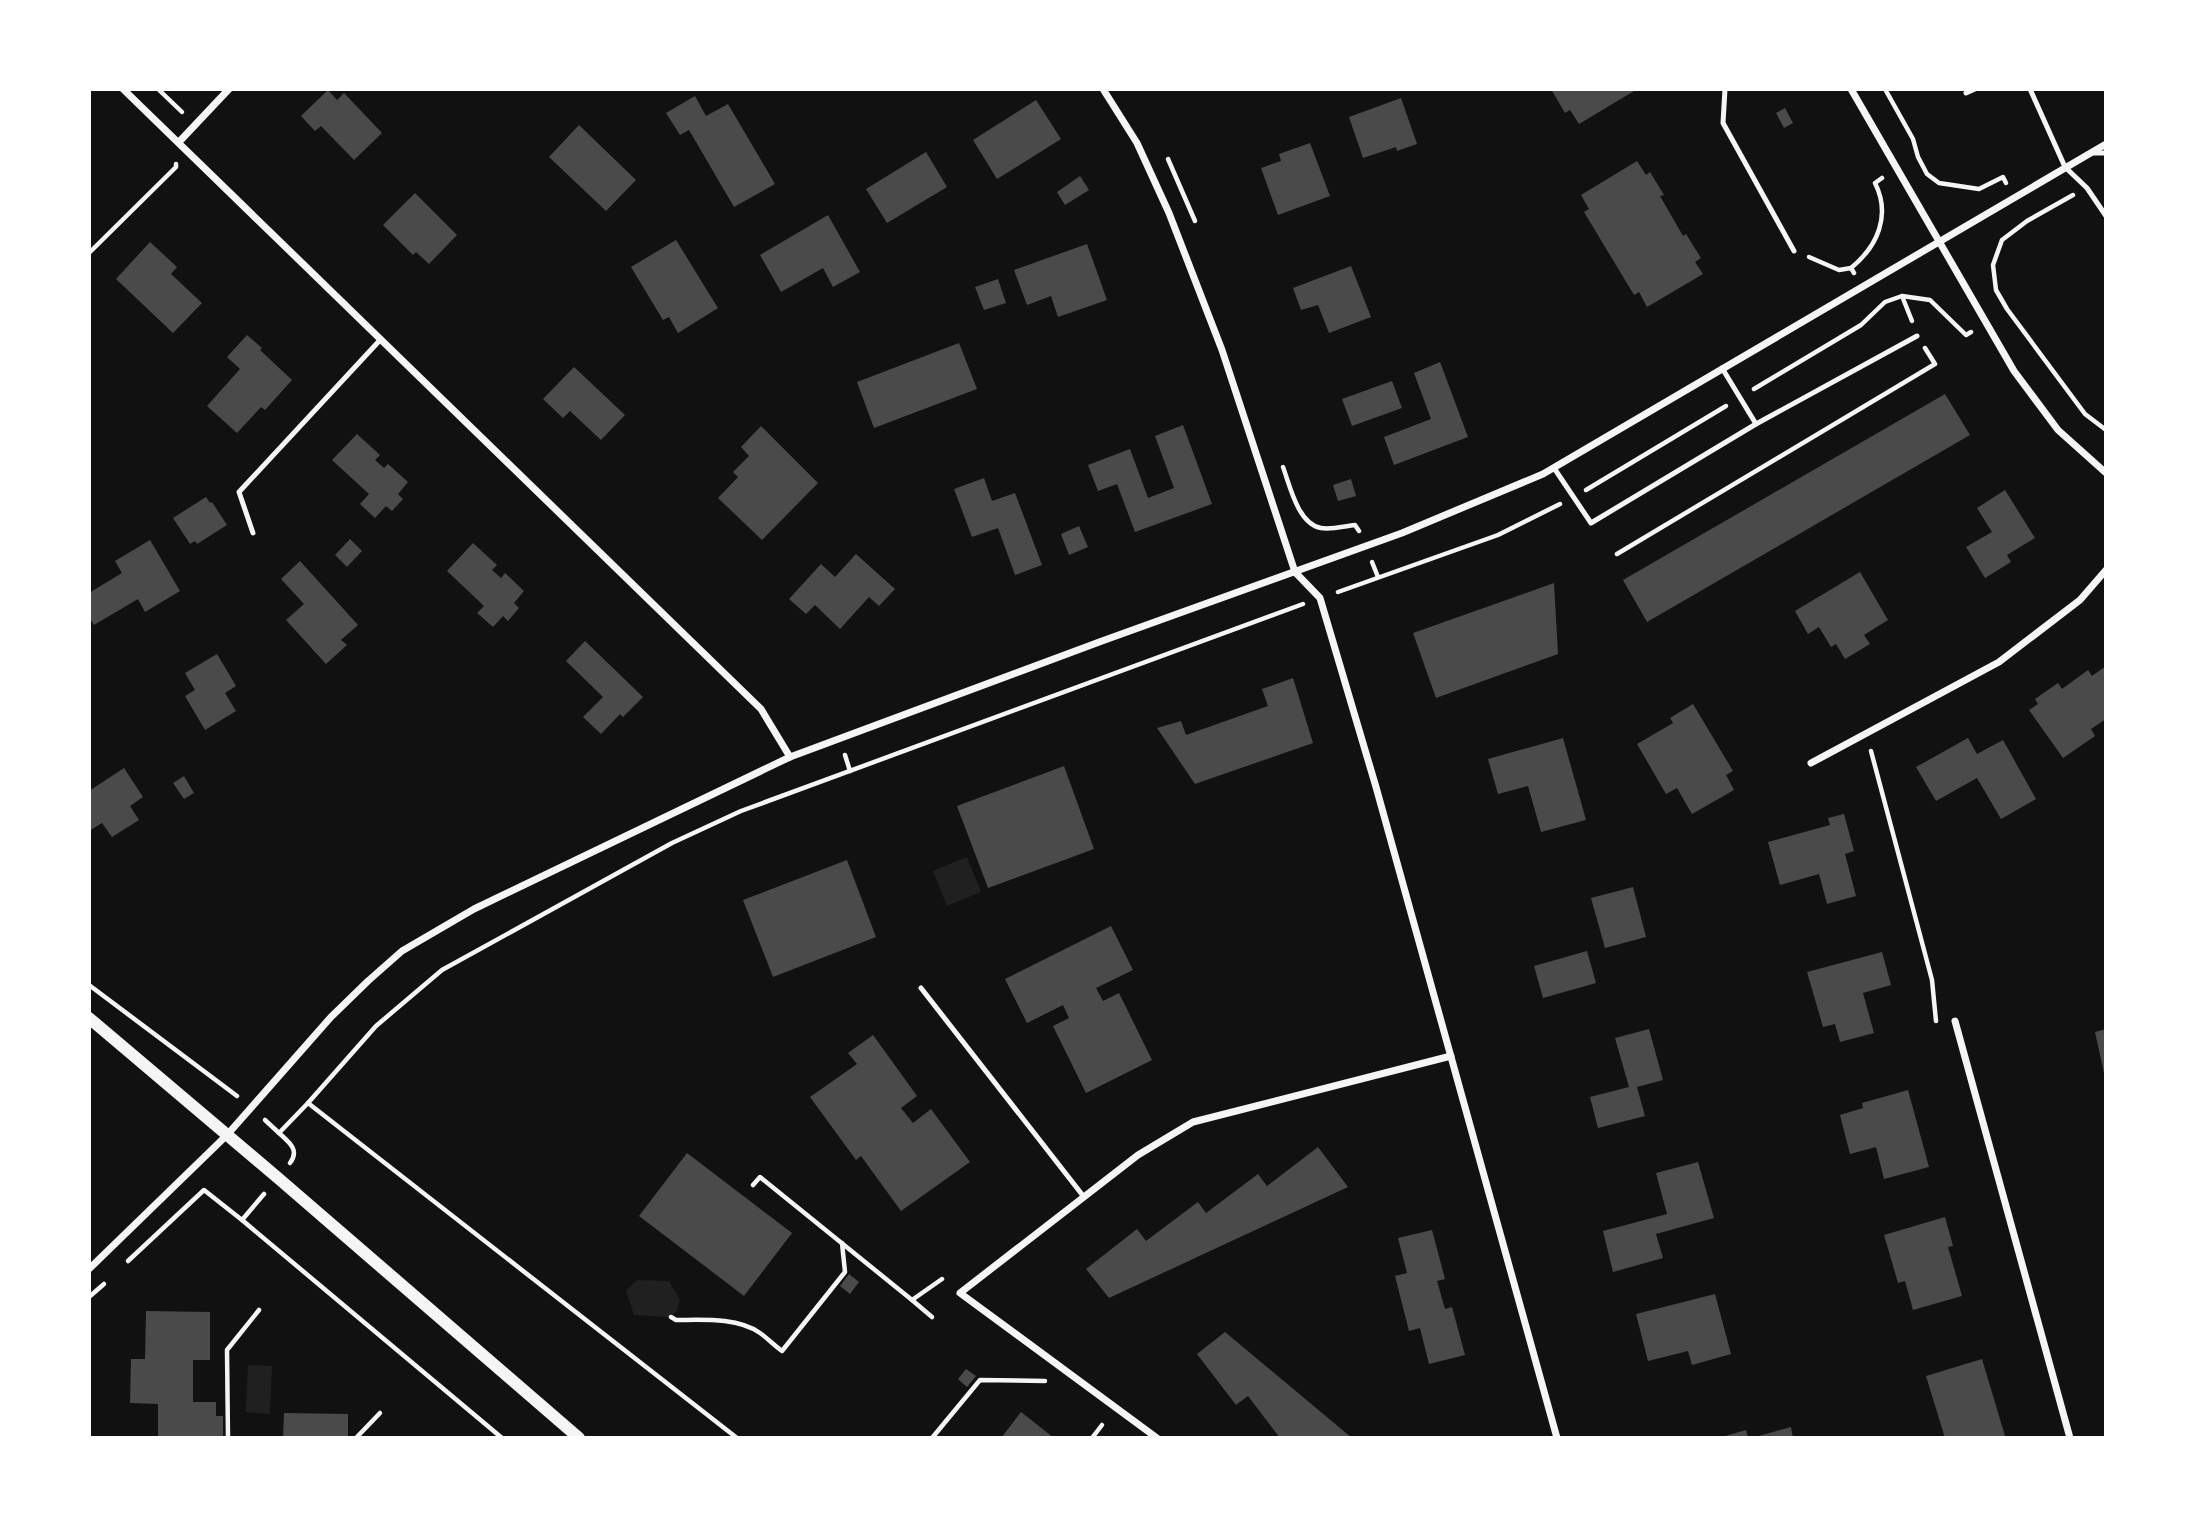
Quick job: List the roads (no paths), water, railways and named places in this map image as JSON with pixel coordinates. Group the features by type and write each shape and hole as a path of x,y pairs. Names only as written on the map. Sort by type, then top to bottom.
{"street":[{"path":"123,89 761,709 790,757"},
{"path":"179,142 229,89"},
{"path":"1103,89 1137,143 1174,226 1222,350 1295,572 1320,598 1376,787 1556,1438"},
{"path":"1851,89 2014,371 2058,430 2106,473"},
{"path":"89,1269 227,1135 331,1017 402,951 474,909 790,757 1475,504 1554,468 2106,144"},
{"path":"1811,763 2000,662 2080,600 2106,570"},
{"path":"89,1018 579,1438"},
{"path":"1955,1021 2070,1438"},
{"path":"1157,1438 960,1293 1138,1155 1193,1122 1451,1056"}],"lane":[{"path":"1725,89 1723,123 1794,251"},
{"path":"1966,93 1975,89"},
{"path":"2030,89 2065,167 2087,188 2106,216"},
{"path":"2090,153 2106,153"},
{"path":"1554,468 1591,523 1756,425 1917,336"},
{"path":"253,533 239,492 381,339"},
{"path":"1722,368 1756,425"},
{"path":"921,988 1084,1197"}]}
